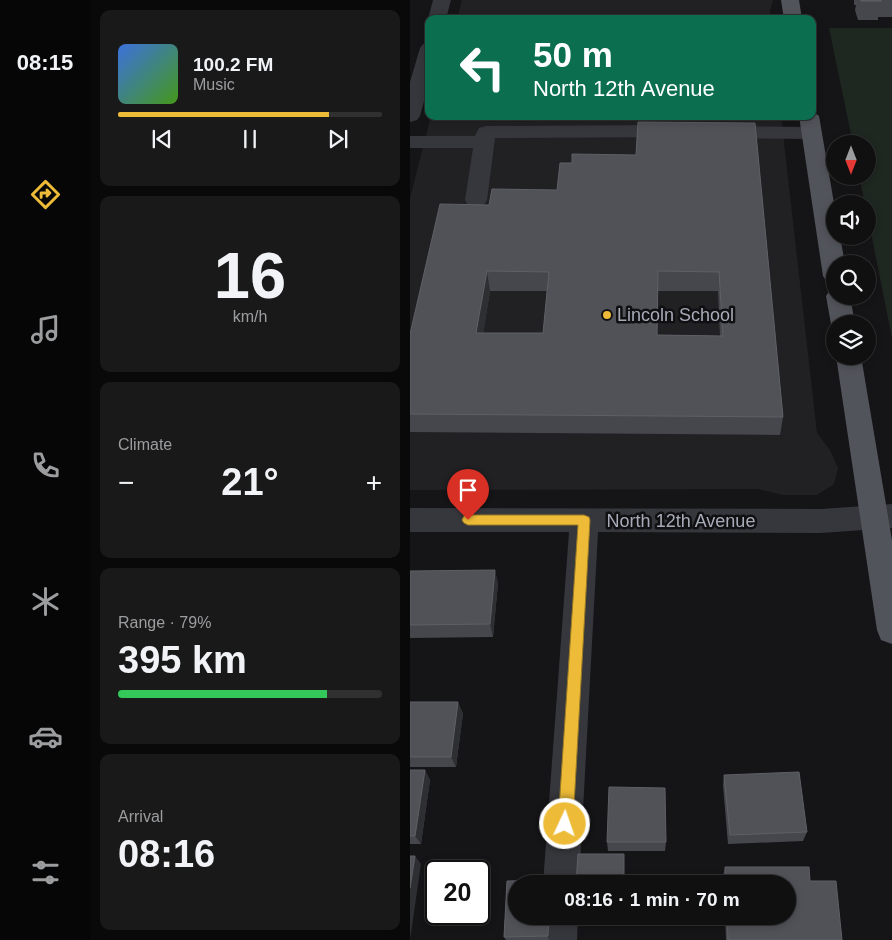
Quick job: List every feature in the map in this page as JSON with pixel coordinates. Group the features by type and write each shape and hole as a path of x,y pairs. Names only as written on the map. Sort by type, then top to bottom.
{"main road":[{"path":"790,0 792,15"},
{"path":"810,125 832,255"},
{"path":"850,365 883,516 892,630"}],"street":[{"path":"438,15 442,0"},
{"path":"410,116 425,62"},
{"path":"476,200 486,132 810,125"},
{"path":"410,142 485,142"},
{"name":"North 12th Avenue","path":"410,520 821,521 883,516"},
{"path":"563,875 584,520"},
{"path":"558,940 559,925"}],"shaded area":[{"path":"462,0 773,0 770,15 458,15"},
{"path":"829,28 892,28 892,338 873,245 876,245 876,195 863,195 861,185 876,185 876,135 851,135"},
{"name":"Lincoln School","path":"430,120 781,120 817,433 830,450 838,468 834,484 817,495 783,495 758,489 410,490 410,198"}],"building":[{"path":"881,0 881,1 861,1"},
{"name":"Lincoln School","path":"638,122 755,123 783,417 410,414 410,334 440,204 489,205 492,189 557,190 560,163 572,163 572,154 636,155","holes":["487,271 549,272 543,333 476,333","658,271 719,272 723,336 657,335"]},
{"path":"495,570 490,624 410,625 410,571"},
{"path":"410,702 458,702 451,757 410,757"},
{"path":"410,770 425,770 415,836 410,836"},
{"path":"799,772 807,832 730,835 724,775"},
{"path":"609,787 665,788 666,842 607,842"},
{"path":"578,854 624,854 624,875 577,875"},
{"path":"410,856 415,856 410,888"},
{"path":"725,867 809,867 810,881 836,881 842,940 728,940 727,925 796,925 796,875 725,875"},
{"path":"507,881 508,925 549,925 548,936 504,937"}],"place":[{"name":"Lincoln School","path":"607,315"}],"route":[{"path":"468,520 584,520 565,824"}]}
